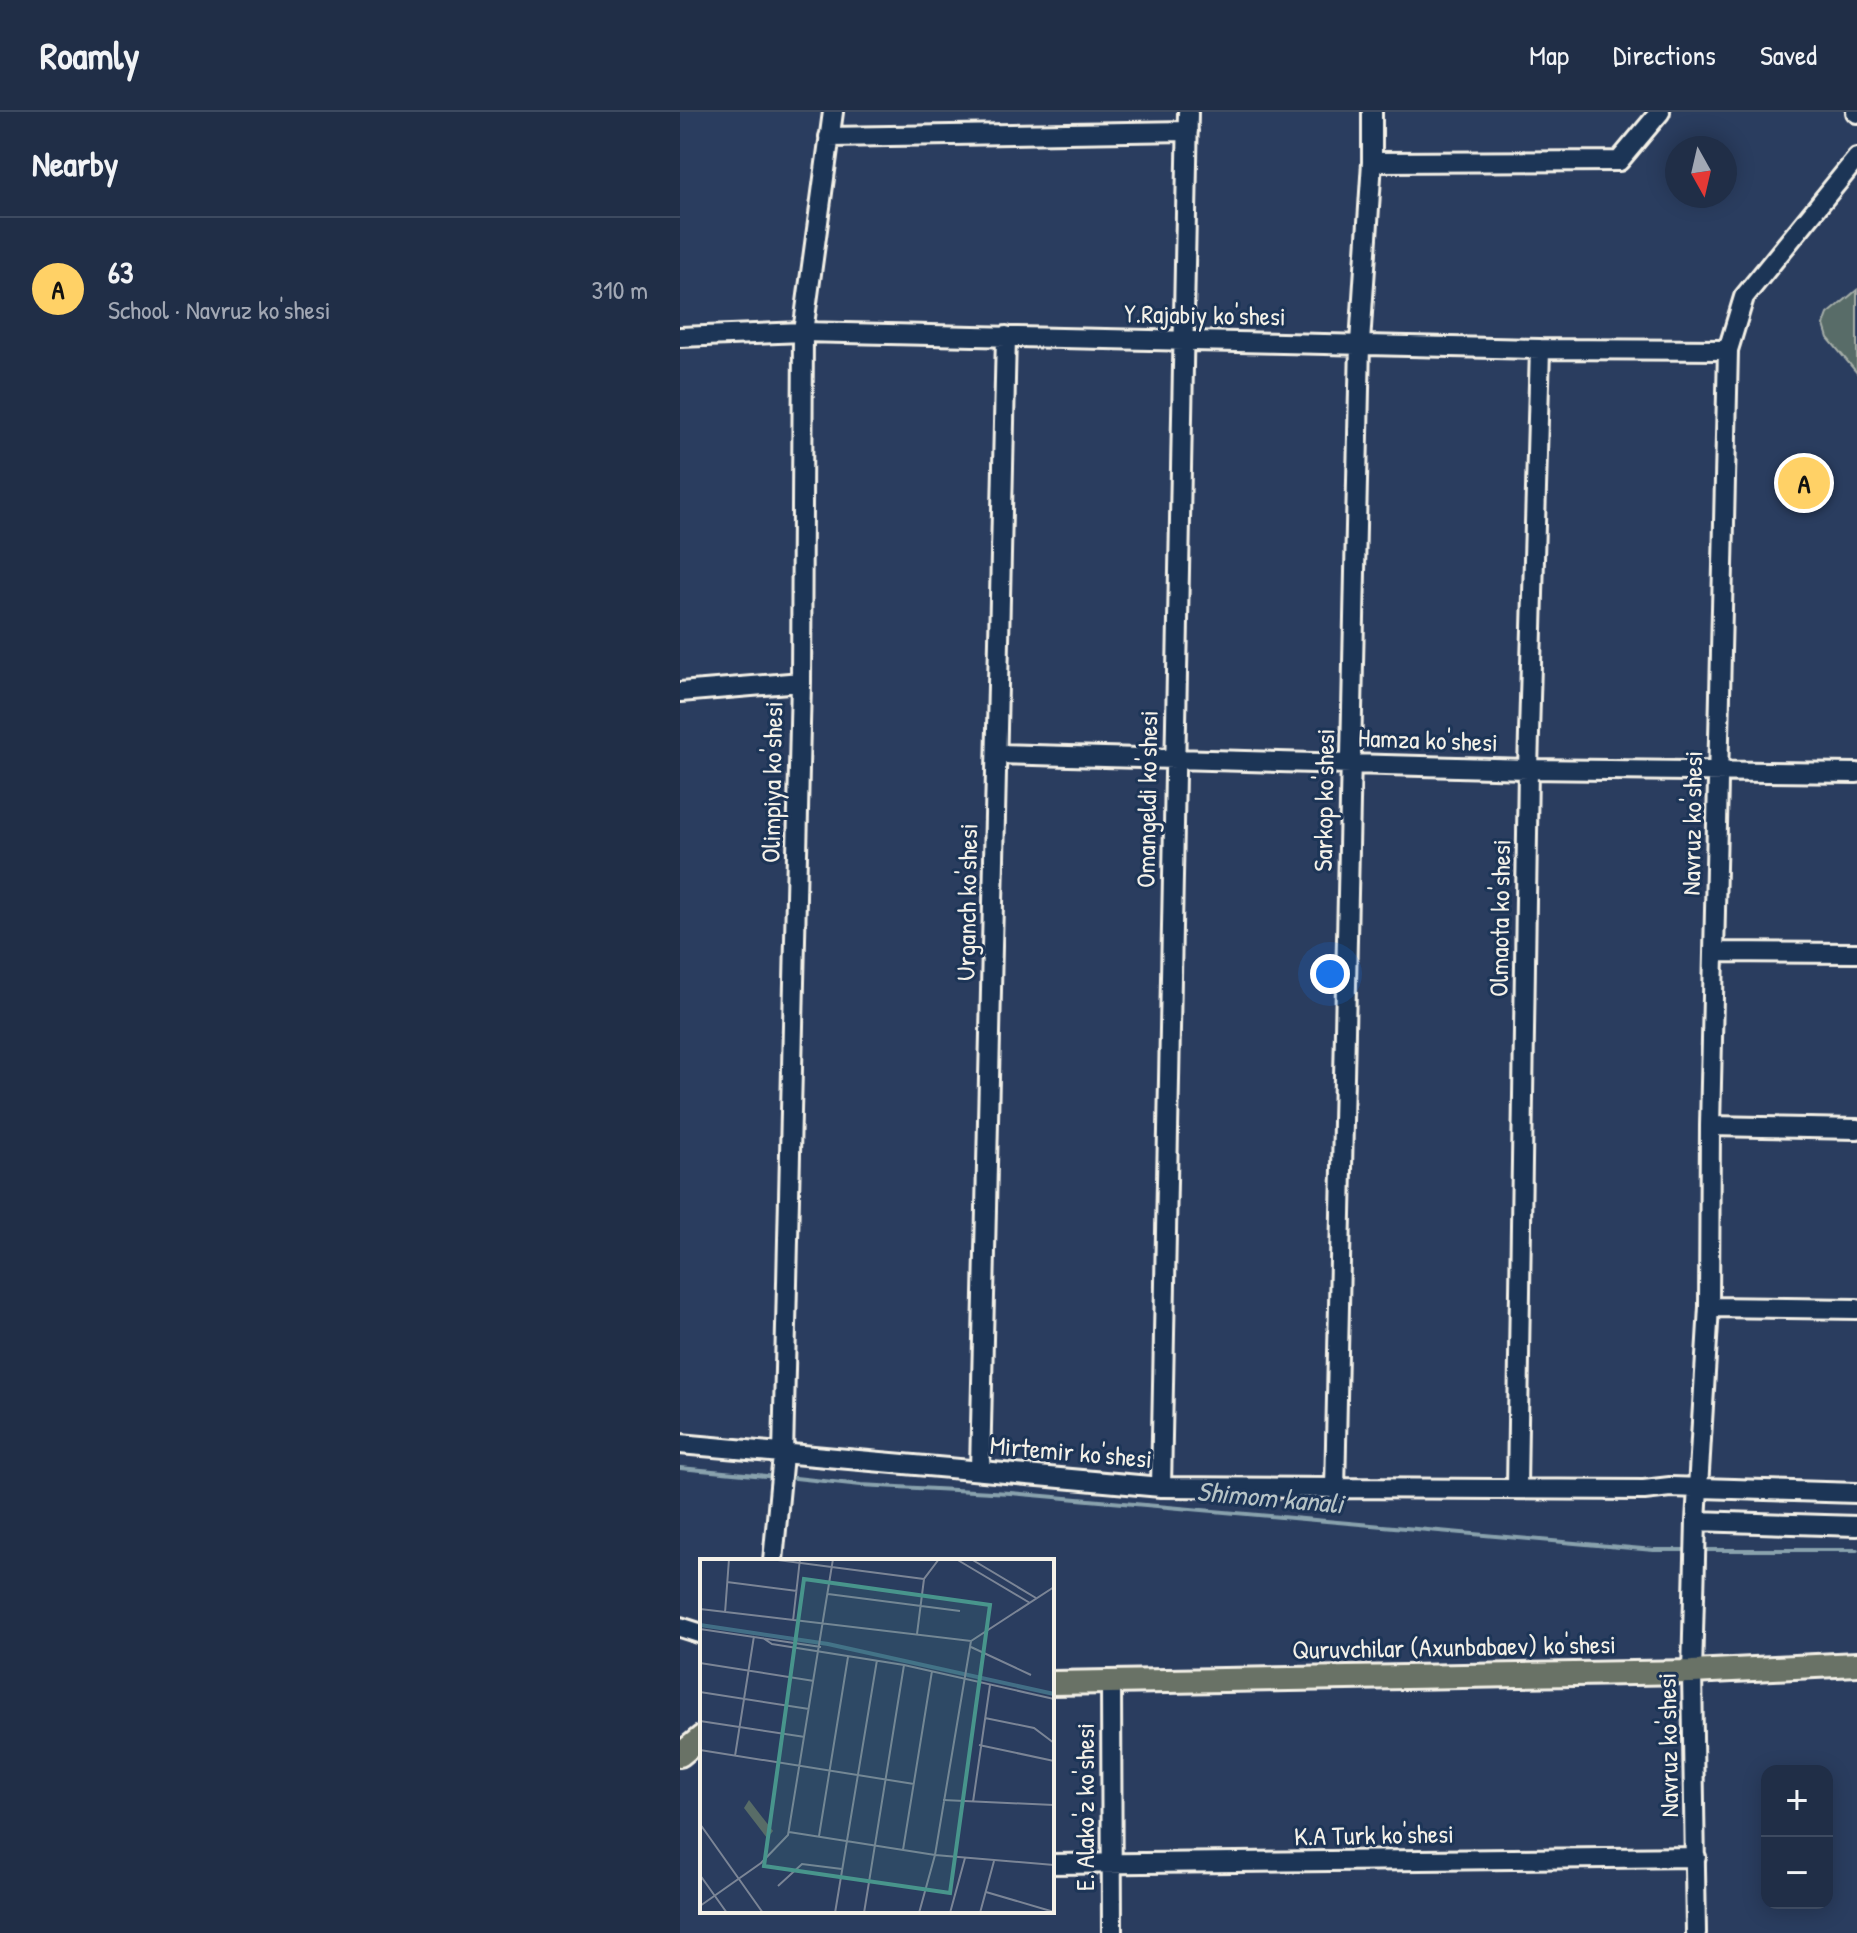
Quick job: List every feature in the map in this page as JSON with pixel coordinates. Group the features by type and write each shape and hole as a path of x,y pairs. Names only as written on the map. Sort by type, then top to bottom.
{"main road":[{"name":"Quruvchilar (Axunbabaev) ko'shesi","path":"1054,1683 1692,1672 1857,1664"},
{"path":"680,1755 700,1739"}],"street":[{"name":"Olimpiya ko'shesi","path":"773,1559 783,1455 801,682 803,332 833,112"},
{"name":"Sarkop ko'shesi","path":"1335,1490 1360,343 1372,162 1372,112"},
{"path":"1372,162 1619,161 1660,112"},
{"path":"829,137 1188,121"},
{"name":"Omangeldi ko'shesi","path":"1161,1487 1188,121"},
{"name":"Navruz ko'shesi","path":"1696,1933 1692,1672 1696,1526 1709,1307 1710,1126 1728,350 1744,297 1857,158"},
{"name":"Y.Rajabiy ko'shesi","path":"680,337 803,332 1540,349 1728,350"},
{"name":"Urganch ko'shesi","path":"980,1470 1006,336"},
{"name":"Olmaota ko'shesi","path":"1517,1488 1528,769 1540,349"},
{"path":"680,692 801,682"},
{"name":"Hamza ko'shesi","path":"997,754 1528,769 1857,773"},
{"path":"1716,952 1857,953"},
{"path":"1710,1126 1857,1129"},
{"path":"1709,1307 1857,1309"},
{"name":"Mirtemir ko'shesi","path":"680,1444 1161,1487 1335,1490 1644,1490 1670,1487 1857,1493"},
{"path":"1696,1526 1857,1526"},
{"path":"680,1627 700,1633"},
{"name":"E. Alako'z ko'shesi","path":"1111,1680 1112,1933"},
{"name":"K.A Turk ko'shesi","path":"1054,1864 1696,1857"}],"green space":[{"path":"1857,290 1857,373 1828,338 1824,325 1828,314"}],"waterway":[{"name":"Shimom kanali","path":"680,1468 777,1477"},
{"name":"Shimom kanali","path":"786,1477 861,1485 1010,1493 1654,1550 1690,1550"},
{"name":"Shimom kanali","path":"1699,1550 1857,1550"}],"place":[{"name":"63","path":"1804,483"}]}
